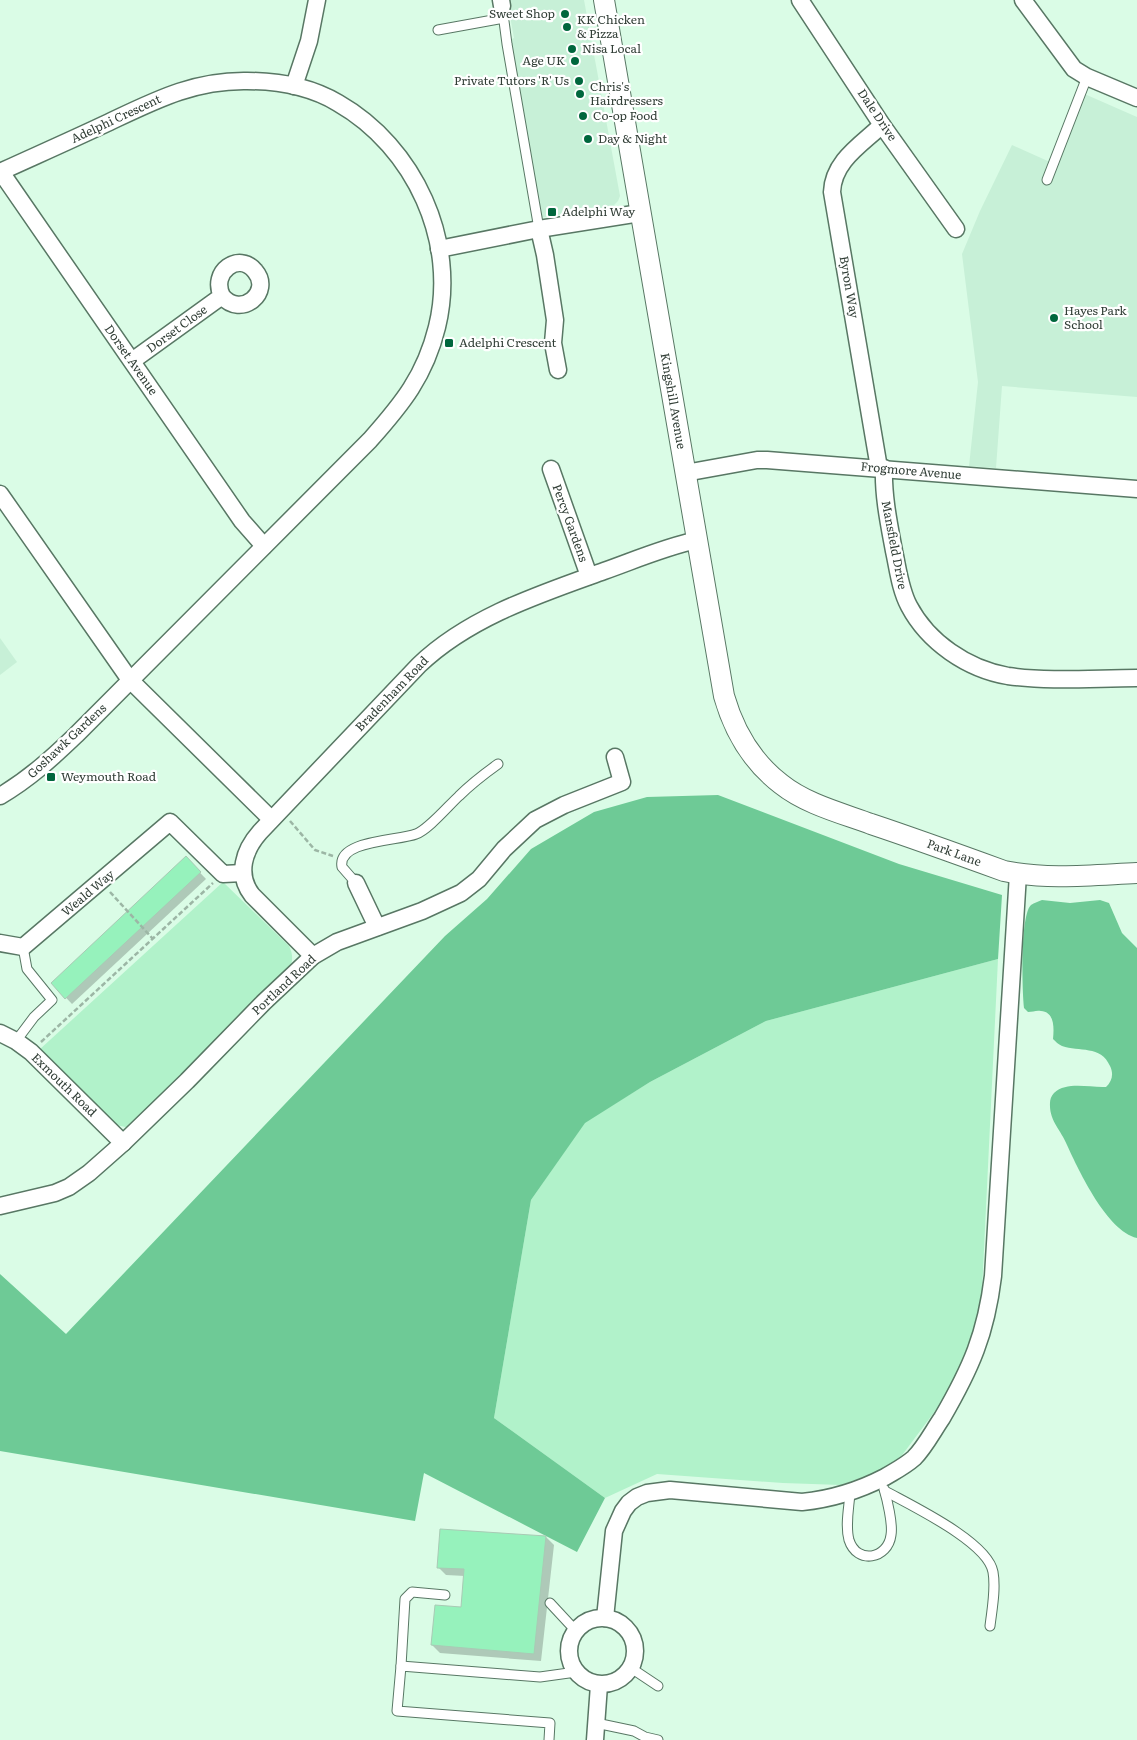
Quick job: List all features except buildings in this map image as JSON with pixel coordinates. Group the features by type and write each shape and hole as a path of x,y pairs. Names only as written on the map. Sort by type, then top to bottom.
{"street":[{"path":"294,86 309,41 317,0"},
{"name":"Kingshill Avenue","path":"604,0 724,696 736,730 750,753 781,784"},
{"name":"Dale Drive","path":"800,0 882,125 956,229"},
{"path":"1023,0 1074,69 1137,98"},
{"name":"Adelphi Crescent","path":"0,172 177,91 209,83 233,81 266,82 308,90 338,103 360,118 382,137 406,166 424,196 430,212 439,249 442,282 437,326 418,380 404,400 370,440 130,680"},
{"name":"Byron Way","path":"881,468 832,192 834,178 841,164 882,125"},
{"name":"Dorset Avenue","path":"0,172 242,521 264,546"},
{"path":"439,249 539,229 640,213"},
{"path":"539,229 556,320 553,343 558,370"},
{"name":"Dorset Close","path":"132,361 222,296"},
{"name":"Frogmore Avenue","path":"685,472 767,460 1137,489"},
{"name":"Mansfield Drive","path":"881,468 883,489 903,591 914,616 936,642 968,662 1007,676 1137,678"},
{"name":"Percy Gardens","path":"551,469 589,576"},
{"path":"0,494 130,680 276,814"},
{"name":"Bradenham Road","path":"243,873 245,854 249,846 276,814 441,644 501,612 547,591 654,553 697,540"},
{"name":"Goshawk Gardens","path":"0,796 37,771 76,735 130,680"},
{"name":"Portland Road","path":"0,1206 41,1198 69,1187 89,1173 187,1081 264,1002 313,956 337,942 422,911 461,893 479,879 504,849 535,820 564,805 622,782 615,757"},
{"name":"Park Lane","path":"781,784 807,799 832,810 1004,871 1048,876 1137,873"},
{"name":"Weald Way","path":"24,948 170,822 223,874"},
{"path":"223,874 243,873 245,884 252,895 313,956"},
{"path":"605,1618 614,1531 623,1511 637,1497 647,1493 670,1490 802,1502 819,1500 882,1485 915,1457 931,1436 957,1393 969,1369 988,1316 995,1260 1018,874"},
{"path":"356,883 377,927"},
{"path":"0,943 24,948"},
{"name":"Exmouth Road","path":"0,1033 16,1041 31,1052 123,1143"},
{"path":"605,1618 618,1622 628,1630 634,1642 635,1655 631,1668 621,1679 614,1683 599,1685 586,1681 576,1672 572,1664 569,1647 576,1631 589,1621 605,1618"},
{"path":"595,1740 599,1685"}],"lane":[{"path":"438,30 502,8 539,229"},
{"path":"1047,180 1087,76"},
{"path":"356,883 342,867 341,859 351,849 420,832 461,793 498,764"},
{"path":"16,1041 34,1017 52,1000 27,969 24,948"},
{"path":"850,1493 849,1539 855,1550 864,1556 876,1556 885,1548 892,1534 882,1485"},
{"path":"882,1485 964,1536 979,1548 993,1571 994,1593 990,1626"},
{"path":"445,1595 412,1592 405,1599 397,1711 550,1723 549,1740"},
{"path":"550,1603 576,1631"},
{"path":"401,1666 540,1677 576,1672"},
{"path":"631,1668 658,1686"},
{"path":"596,1723 634,1731 644,1737 658,1740"}],"path":[{"path":"276,814 315,850 341,859"},
{"path":"31,1052 223,874"},
{"path":"101,881 153,939"}],"shaded area":[{"path":"507,0 584,0 620,196 613,206 533,219 504,43 514,38"},
{"name":"Hayes Park School","path":"1080,92 1137,117 1137,397 1002,386 996,468 969,466 978,382 962,254 980,211 1012,145 1050,162"},
{"path":"0,638 17,662 0,675"},
{"path":"223,882 289,946 292,957 290,968 130,1128 116,1125 39,1050"},
{"path":"998,959 982,1291 971,1346 947,1395 894,1466 841,1485 657,1474 605,1498 494,1418 531,1200 585,1122 650,1082 766,1021"}],"green space":[{"path":"718,795 899,864 1002,895 998,959 766,1021 650,1082 585,1123 531,1200 494,1418 605,1498 577,1552 424,1473 415,1521 0,1451 0,1274 66,1334 445,936 487,899 531,849 594,812 647,797"},
{"path":"1042,900 1070,903 1100,900 1109,903 1122,933 1137,948 1137,1238 1126,1233 1115,1224 1095,1199 1051,1115 1051,1098 1059,1089 1072,1086 1106,1087 1112,1075 1110,1066 1101,1055 1089,1050 1062,1046 1055,1041 1053,1039 1053,1022 1049,1014 1039,1011 1028,1012 1024,1008 1023,938 1025,923 1027,912 1031,905"}],"place":[{"name":"Sweet Shop","path":"565,14"},
{"name":"KK Chicken & Pizza","path":"567,27"},
{"name":"Nisa Local","path":"572,49"},
{"name":"Age UK","path":"575,61"},
{"name":"Private Tutors 'R' Us","path":"579,81"},
{"name":"Chris's Hairdressers","path":"580,94"},
{"name":"Co-op Food","path":"583,116"},
{"name":"Day & Night","path":"588,139"},
{"name":"Adelphi Way","path":"552,212"},
{"name":"Hayes Park School","path":"1054,318"},
{"name":"Adelphi Crescent","path":"449,343"},
{"name":"Weymouth Road","path":"51,777"}]}
